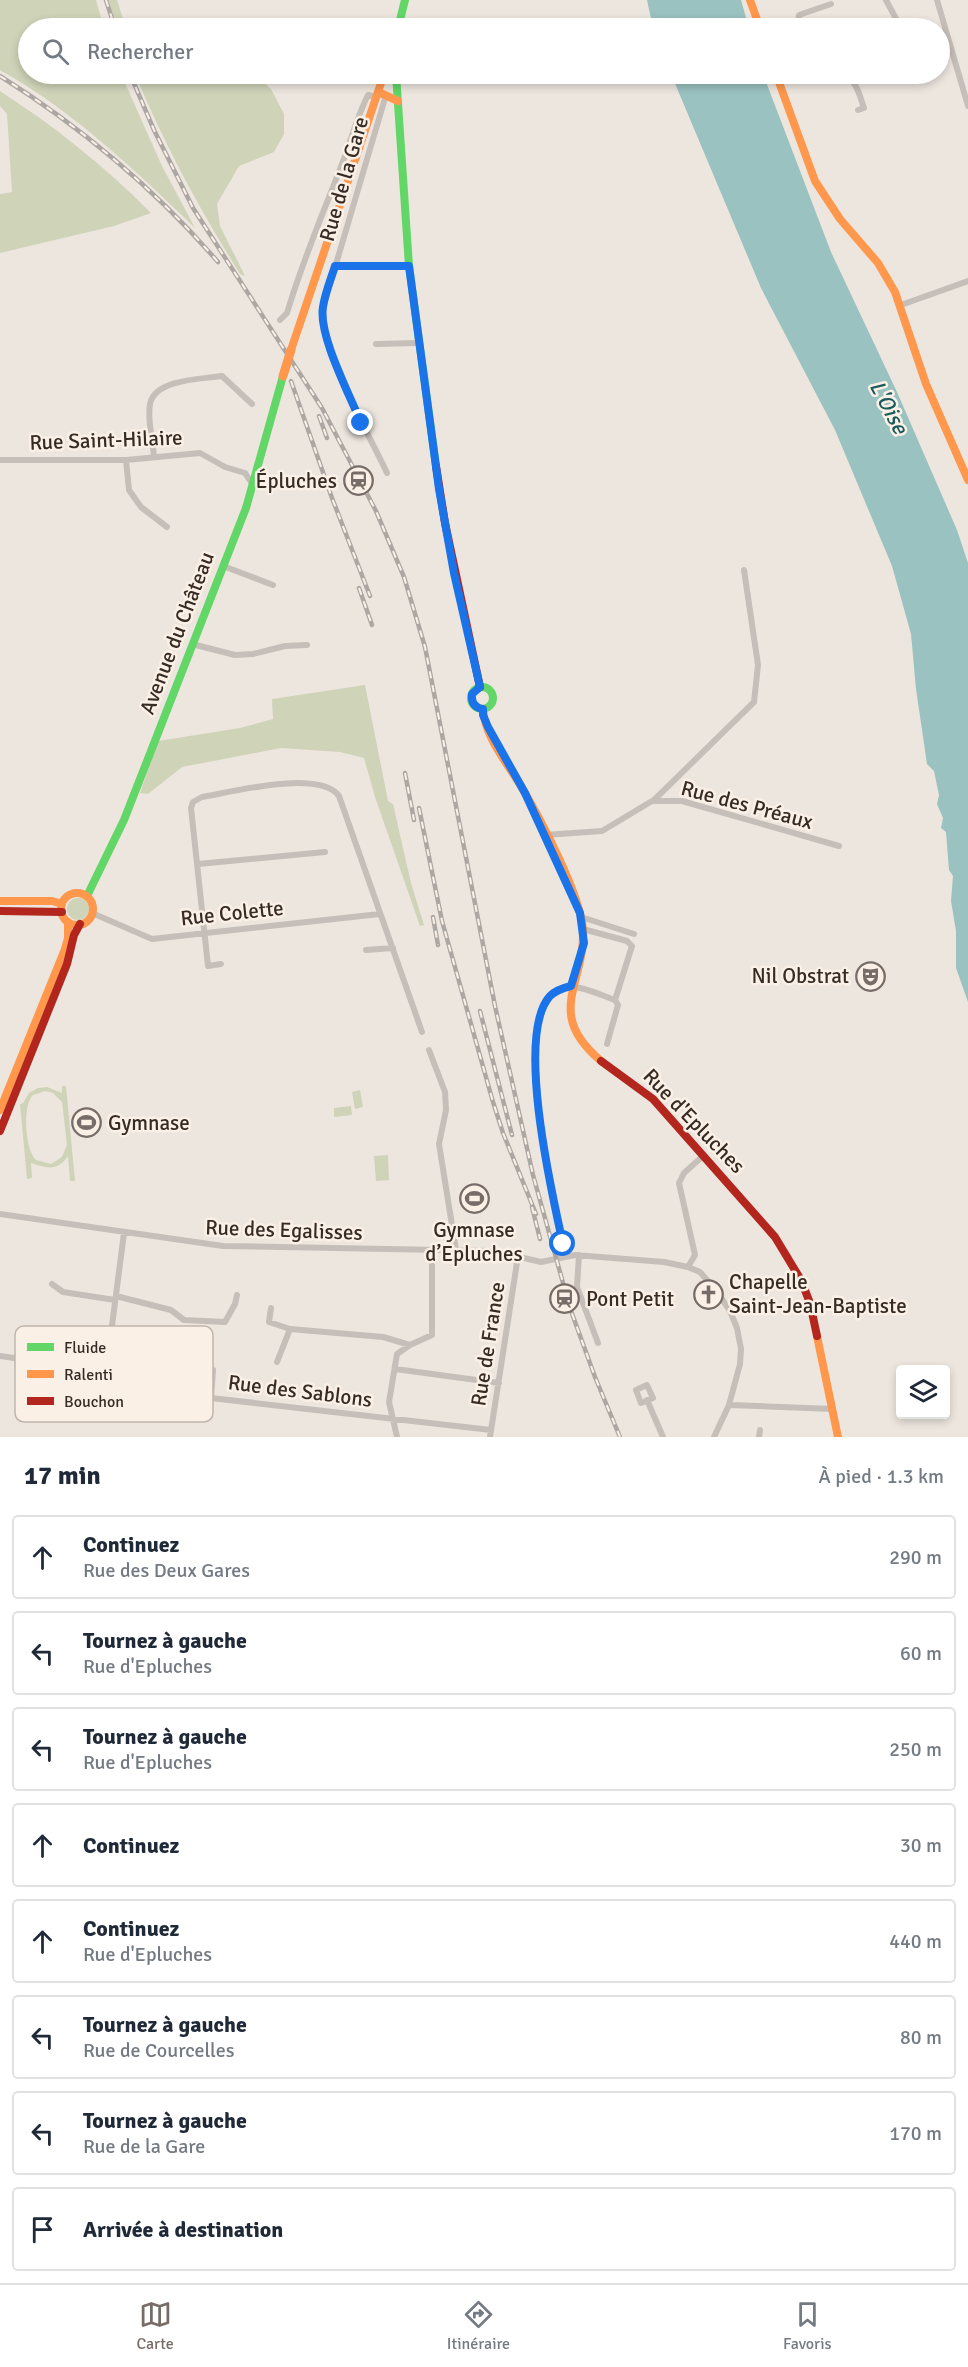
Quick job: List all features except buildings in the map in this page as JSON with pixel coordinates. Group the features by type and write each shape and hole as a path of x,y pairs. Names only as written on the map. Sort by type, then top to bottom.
{"main road":[{"path":"400,18 405,0"},
{"path":"750,0 756,18"},
{"path":"382,84 380,94 398,101"},
{"path":"392,84 398,91"},
{"path":"397,84 409,266 418,343 445,524 480,687"},
{"path":"780,84 815,181 840,219 878,263 900,305 926,384 968,480"},
{"name":"Avenue du Château","path":"87,896 123,820 253,486 291,350 380,94"},
{"path":"480,687 490,690 493,696 490,706 483,709 474,705 471,698 474,691 480,687"},
{"name":"Rue d'Epluches","path":"483,709 488,727 525,793 581,917 584,943 571,986 570,1011 581,1042 600,1060 645,1090 776,1237 801,1280 810,1303 834,1409 838,1437"},
{"path":"0,1131 67,964 74,935 80,924 89,919 92,913 91,900 81,893 71,894 62,908"},
{"path":"0,901 52,901 62,908 69,922 67,943 0,1110"},
{"path":"0,911 62,908"},
{"path":"69,922 80,924"}],"street":[{"path":"886,0 896,18"},
{"path":"937,0 942,18"},
{"path":"799,18 799,15 831,4"},
{"path":"950,46 968,106"},
{"path":"856,84 864,108 858,110"},
{"path":"280,320 287,313 321,213 361,110 368,95 380,94"},
{"name":"Rue de la Gare","path":"380,94 323,308 323,322 329,345 357,413 387,473"},
{"path":"335,266 409,266"},
{"path":"900,305 968,281"},
{"path":"376,344 418,343"},
{"path":"154,457 150,407 153,399 165,387 181,382 222,376 252,404"},
{"name":"Rue Saint-Hilaire","path":"0,460 126,460 200,453 225,467 245,473"},
{"path":"126,460 129,490 141,507 167,526"},
{"path":"253,486 251,479 245,473 258,468"},
{"path":"223,566 273,585"},
{"path":"652,801 754,702 758,665 744,570"},
{"path":"192,644 235,655 253,654 285,646 307,645"},
{"path":"221,964 208,966 191,808 193,802 202,797 292,783 328,786 339,796 422,1032"},
{"name":"Rue des Préaux","path":"545,835 602,831 652,801 690,802 839,846"},
{"path":"198,864 325,852"},
{"name":"Rue Colette","path":"92,913 152,939 380,914"},
{"path":"581,917 634,934"},
{"path":"583,929 627,941 632,946 615,1000"},
{"path":"366,951 393,948"},
{"path":"566,1256 545,1163 536,1066 538,1022 550,996 561,988 571,986 615,1000 618,1005 607,1044"},
{"path":"429,1050 445,1092 446,1110 439,1144 456,1250"},
{"path":"703,1156 684,1173 679,1183 694,1255 700,1272 730,1311 737,1328 741,1349 740,1364 729,1405 714,1437"},
{"name":"Rue des Egalisses","path":"0,1214 223,1246 499,1252 541,1262 579,1255 664,1262 700,1272"},
{"path":"112,1326 124,1233"},
{"path":"397,1437 389,1402 397,1354 432,1335 432,1251"},
{"path":"579,1255 577,1287 598,1343"},
{"path":"688,1267 694,1255"},
{"name":"Rue de France","path":"491,1433 518,1256"},
{"path":"52,1284 63,1292 116,1298 171,1310 184,1320 225,1322 236,1304 237,1295"},
{"path":"271,1308 269,1322 290,1329 383,1337 410,1345"},
{"path":"277,1362 290,1329"},
{"name":"Rue des Sablons","path":"0,1356 15,1358"},
{"path":"395,1369 499,1383"},
{"name":"Rue des Sablons","path":"213,1398 394,1419 491,1433"},
{"path":"647,1400 663,1437"},
{"path":"729,1405 834,1409"}],"green space":[{"path":"0,0 96,0 101,18 18,18 18,81 0,70"},
{"path":"108,0 117,0 123,18 114,18"},
{"path":"24,84 125,84 162,166 195,228 126,163 78,123"},
{"path":"139,84 266,84 271,89 284,114 284,134 274,152 239,166 217,204 220,226 245,276 240,274 211,226 158,126"},
{"path":"0,91 79,148 151,213 114,226 0,253 0,194 12,192 7,114 0,106"},
{"path":"365,685 388,801 393,804 411,883 424,925 420,926 375,797 364,758 340,752 281,748 182,767 148,794 140,793 158,741 240,728 273,719 272,699"},
{"path":"78,898 86,901 89,909 86,917 78,920 70,917 67,909 70,901"},
{"path":"62,1086 66,1086 75,1181 70,1181 68,1156 56,1167 31,1163 32,1178 27,1179 20,1104 29,1093 38,1088 47,1087 62,1093","holes":["45,1091 53,1093 62,1102 67,1145 62,1157 51,1164 36,1160 32,1155 27,1138 26,1118 27,1108 33,1095"]},
{"path":"360,1090 363,1107 355,1109 352,1092"},
{"path":"351,1106 352,1115 334,1117 334,1108"},
{"path":"388,1155 389,1180 376,1181 374,1156"}],"water":[{"path":"647,0 741,0 746,18 651,18"},
{"name":"L'Oise","path":"675,84 767,84 831,252 897,392 957,530 968,563 968,1002 956,968 956,931 951,901 953,876 949,870 946,832 941,828 943,818 937,804 939,795 934,771 927,764 911,634 892,566 835,430 761,288"}],"railway":[{"path":"106,0 112,18"},
{"path":"0,76 59,116 116,161 169,209 218,262"},
{"path":"134,84 154,130 193,208 322,408 376,511 404,577 425,647 495,1006 533,1175 570,1308 620,1437"},
{"path":"291,381 332,498 370,596"},
{"path":"319,416 327,438"},
{"path":"359,588 372,625"},
{"path":"405,773 414,820"},
{"path":"419,808 442,921 493,1102 536,1214"},
{"path":"433,917 438,945"},
{"path":"480,1011 512,1135"},
{"path":"532,1207 540,1239"}],"traffic: fast":[{"path":"400,18 405,0"},
{"path":"397,84 409,266 436,466"},
{"path":"87,896 124,820 246,508 283,376"},
{"path":"482,687 490,690 493,698 490,706 482,709 474,706 471,698 474,690 482,687"}],"traffic: slow":[{"path":"750,0 756,18"},
{"path":"291,350 381,84"},
{"path":"780,84 815,181 840,219 878,263 895,292 926,384 968,480"},
{"path":"378,92 398,101"},
{"path":"283,376 291,350"},
{"path":"483,709 492,739 537,814 575,897 583,930 582,949 571,998 571,1013 574,1028 584,1044 601,1061"},
{"path":"77,893 88,898 93,909 88,920 77,925 66,920 61,909 66,898 77,893"},
{"path":"0,901 52,901 62,904"},
{"path":"0,1110 65,949 68,922"},
{"path":"817,1336 838,1437"}],"traffic: jam":[{"path":"436,466 445,523 480,687"},
{"path":"0,911 62,912"},
{"path":"0,1131 67,964 74,935 80,924"},
{"path":"601,1061 653,1099 775,1237 801,1280 810,1303 817,1336"}],"place":[{"name":"Épluches","path":"358,481"},
{"name":"Nil Obstrat","path":"870,976"},
{"name":"Gymnase","path":"87,1123"},
{"name":"Gymnase d’Epluches","path":"474,1199"},
{"name":"Chapelle Saint-Jean-Baptiste","path":"708,1294"},
{"name":"Pont Petit","path":"565,1299"}],"route":[{"path":"361,423 329,345 323,322 323,308 335,266 409,266 439,489 454,573 480,687 476,688 472,694 472,702 483,709 483,715 494,741 525,793 571,890 580,913 583,929 584,943 571,986 561,988 550,996 538,1022 536,1036 536,1066 545,1163 563,1244"}]}
